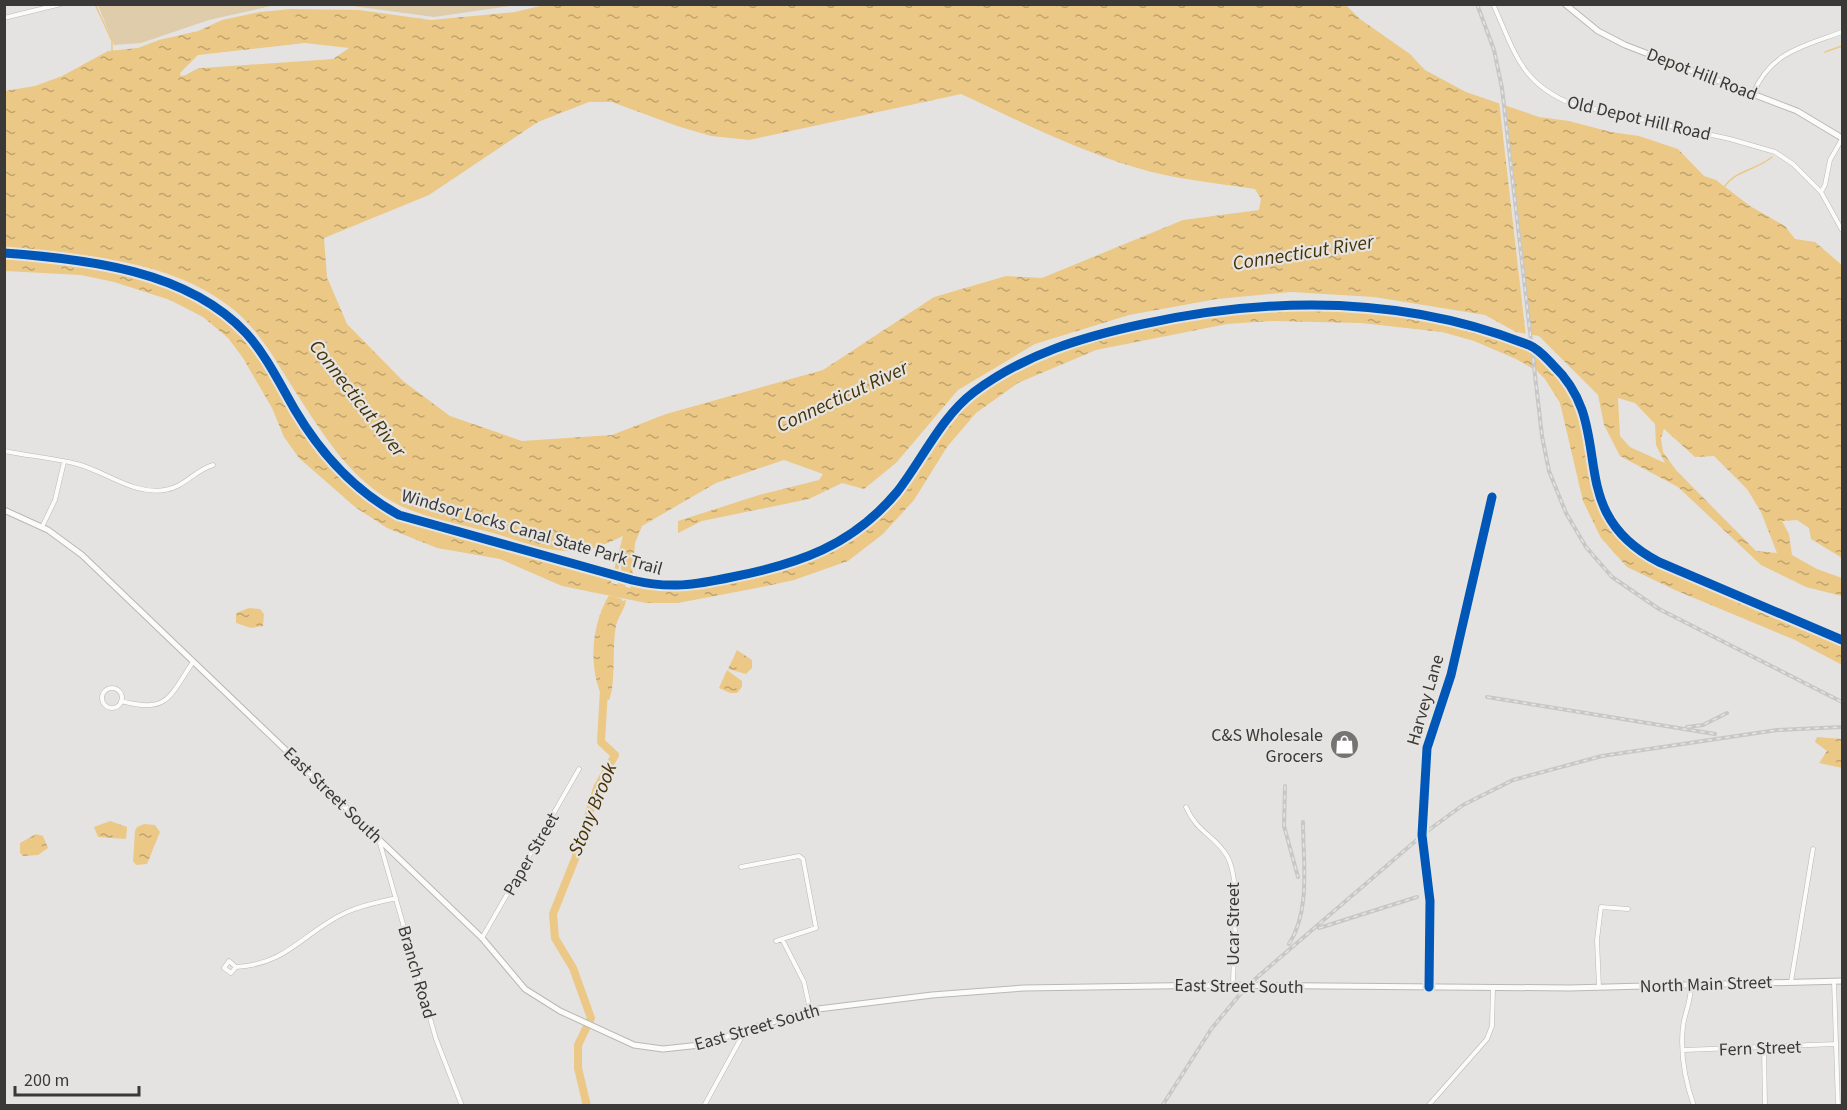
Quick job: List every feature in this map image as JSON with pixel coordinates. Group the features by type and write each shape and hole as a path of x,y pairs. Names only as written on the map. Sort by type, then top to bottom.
{"main road":[{"name":"Depot Hill Road","path":"1564,4 1598,31 1625,45 1797,111 1842,139"},
{"name":"East Street South","path":"4,510 42,527 82,555 482,938 525,989 560,1011 615,1038 648,1048 675,1050 715,1041 810,1010 932,995 1024,988 1233,986 1569,988"},
{"name":"North Main Street","path":"1569,988 1842,981"}],"street":[{"path":"4,18 61,4"},
{"name":"Old Depot Hill Road","path":"1493,4 1522,68 1531,81 1548,95 1610,114 1753,144 1775,152 1793,164 1821,192 1842,230"},
{"path":"1753,94 1764,71 1782,56 1842,32"},
{"path":"1821,192 1825,185 1830,160 1842,139"},
{"path":"4,451 93,469 135,488 152,491 179,486 213,465"},
{"path":"42,527 55,500 64,462"},
{"name":"Harvey Lane","path":"1429,987 1430,901 1422,838 1427,748 1451,675 1492,497"},
{"path":"121,701 144,707 162,703 193,661"},
{"path":"115,688 121,695 121,701 116,708 108,708 102,702 102,695 106,690 115,688"},
{"name":"Paper Street","path":"482,938 579,769"},
{"name":"Ucar Street","path":"1186,807 1199,830 1224,852 1234,874 1233,986"},
{"name":"Branch Road","path":"378,837 436,1039 462,1106"},
{"path":"1791,982 1812,849"},
{"path":"741,867 796,856 803,859 816,928 779,940 804,982 810,1010"},
{"path":"236,967 258,965 276,959 346,912 396,898"},
{"path":"1599,987 1597,940 1601,906 1628,909"},
{"path":"1834,981 1838,1106"},
{"path":"1691,985 1690,1004 1684,1024 1684,1050 1685,1081 1694,1106"},
{"path":"1428,1106 1487,1039 1492,1026 1493,988"},
{"path":"704,1106 745,1031"},
{"name":"Fern Street","path":"1684,1050 1836,1044"},
{"path":"1764,1048 1765,1106"}],"shaded area":[{"path":"98,5 345,5 271,6 209,20 141,43 114,45"},
{"path":"345,5 516,5 434,17"}],"water":[{"name":"Connecticut River","path":"548,4 1346,5 1360,19 1410,54 1425,70 1466,92 1539,117 1639,136 1678,149 1704,176 1716,180 1750,206 1785,226 1795,239 1815,242 1842,265 1842,558 1811,539 1809,528 1797,520 1782,521 1789,534 1792,555 1817,569 1842,578 1842,596 1806,587 1761,565 1678,487 1620,456 1604,425 1598,395 1539,336 1516,332 1485,315 1374,297 1291,292 1217,299 1129,315 1035,344 958,390 896,463 864,489 842,483 809,499 702,521 678,533 678,521 759,495 819,480 823,474 784,460 716,483 642,526 635,543 632,579 621,577 621,558 617,575 613,574 623,536 581,551 556,550 429,516 393,502 362,479 336,451 249,324 229,306 204,290 150,268 92,257 5,247 4,91 35,86 62,76 108,51 138,48 159,40 198,31 222,20 260,12 291,9 359,10 431,20 515,12","holes":["305,43 349,48 333,59 202,68 181,76 180,73 198,55","961,94 1046,134 1112,160 1164,175 1255,189 1261,199 1259,210 1183,220 1042,278 1006,276 934,297 823,370 666,414 612,435 522,441 450,416 403,381 347,324 327,277 324,238 429,195 538,122 589,102 612,102 711,136 749,140","1618,398 1635,403 1655,424 1656,445 1665,463 1630,447 1620,436","1664,429 1695,457 1714,456 1747,489 1761,512 1777,553 1756,551 1676,470 1663,452 1661,438"]},
{"path":"5,257 109,270 177,291 208,307 235,329 257,356 312,442 328,462 364,498 385,513 417,525 612,577 611,583 630,588 632,583 645,587 672,589 713,584 794,566 825,555 853,538 878,516 910,478 955,416 980,391 1019,366 1083,341 1184,318 1284,307 1385,312 1460,324 1484,330 1527,349 1558,374 1569,390 1585,430 1592,479 1598,502 1608,522 1623,541 1643,557 1666,569 1842,643 1842,665 1795,640 1675,590 1627,567 1601,538 1583,501 1560,403 1545,379 1537,371 1516,359 1474,341 1442,332 1361,323 1271,321 1227,324 1096,350 1018,383 976,413 947,447 914,500 883,534 848,561 794,580 762,587 678,603 646,603 562,586 500,559 437,548 387,528 355,507 299,458 284,437 272,408 243,358 228,338 203,317 170,300 114,282 81,275 5,271"},
{"path":"609,595 622,599 622,601 626,600 616,626 609,700 603,699 598,687 594,647 598,620"},
{"path":"249,608 260,609 264,614 263,626 251,628 236,623 236,613"},
{"path":"737,650 752,660 752,668 746,674 728,669"},
{"path":"727,670 742,681 742,687 737,693 730,693 719,688"},
{"path":"1817,737 1842,739 1842,768 1819,763 1827,751 1815,742"},
{"path":"110,821 127,827 126,839 98,837 94,827"},
{"path":"144,824 155,825 160,832 147,864 136,865 133,861 135,831 137,827"},
{"path":"36,834 43,836 48,848 38,855 23,856 20,853 20,843"}],"pier":[{"path":"1499,101 1505,102 1531,338 1526,337"}],"waterway":[{"path":"95,4 112,41 112,51"},
{"path":"1825,52 1842,46"},
{"path":"1725,186 1741,173 1772,157"},
{"name":"Stony Brook","path":"619,593 627,568"},
{"name":"Stony Brook","path":"587,1106 578,1068 578,1045 591,1018 573,968 555,938 553,914 575,859 597,788 615,755 601,742 604,690"}],"railway":[{"path":"1477,4 1494,50 1502,88 1542,436 1549,471 1566,513 1586,547 1612,577 1659,609 1842,702"},
{"path":"1487,697 1715,734"},
{"path":"1687,727 1703,725 1727,713"},
{"path":"1162,1106 1212,1028 1247,986 1426,832 1463,805 1513,780 1602,756 1777,730 1842,727"},
{"path":"1285,786 1284,826 1298,877"},
{"path":"1289,944 1296,931 1303,901 1303,822"},
{"path":"1319,928 1417,897"}],"cycle path":[{"name":"Windsor Locks Canal State Park Trail","path":"4,253 68,259 134,272 195,295 222,312 246,333 260,351 305,426 340,470 368,495 399,515 632,580 670,585 706,582 779,566 801,559 842,539 880,511 897,492 942,426 962,402 1013,367 1076,341 1143,324 1192,315 1289,305 1386,309 1435,317 1482,329 1529,345 1553,365 1573,390 1584,415 1599,494 1610,518 1628,541 1659,562 1842,640"},
{"path":"1429,987 1430,901 1422,835 1427,748 1451,675 1492,497"}],"place":[{"name":"C&S Wholesale Grocers","path":"1344,745"}]}
